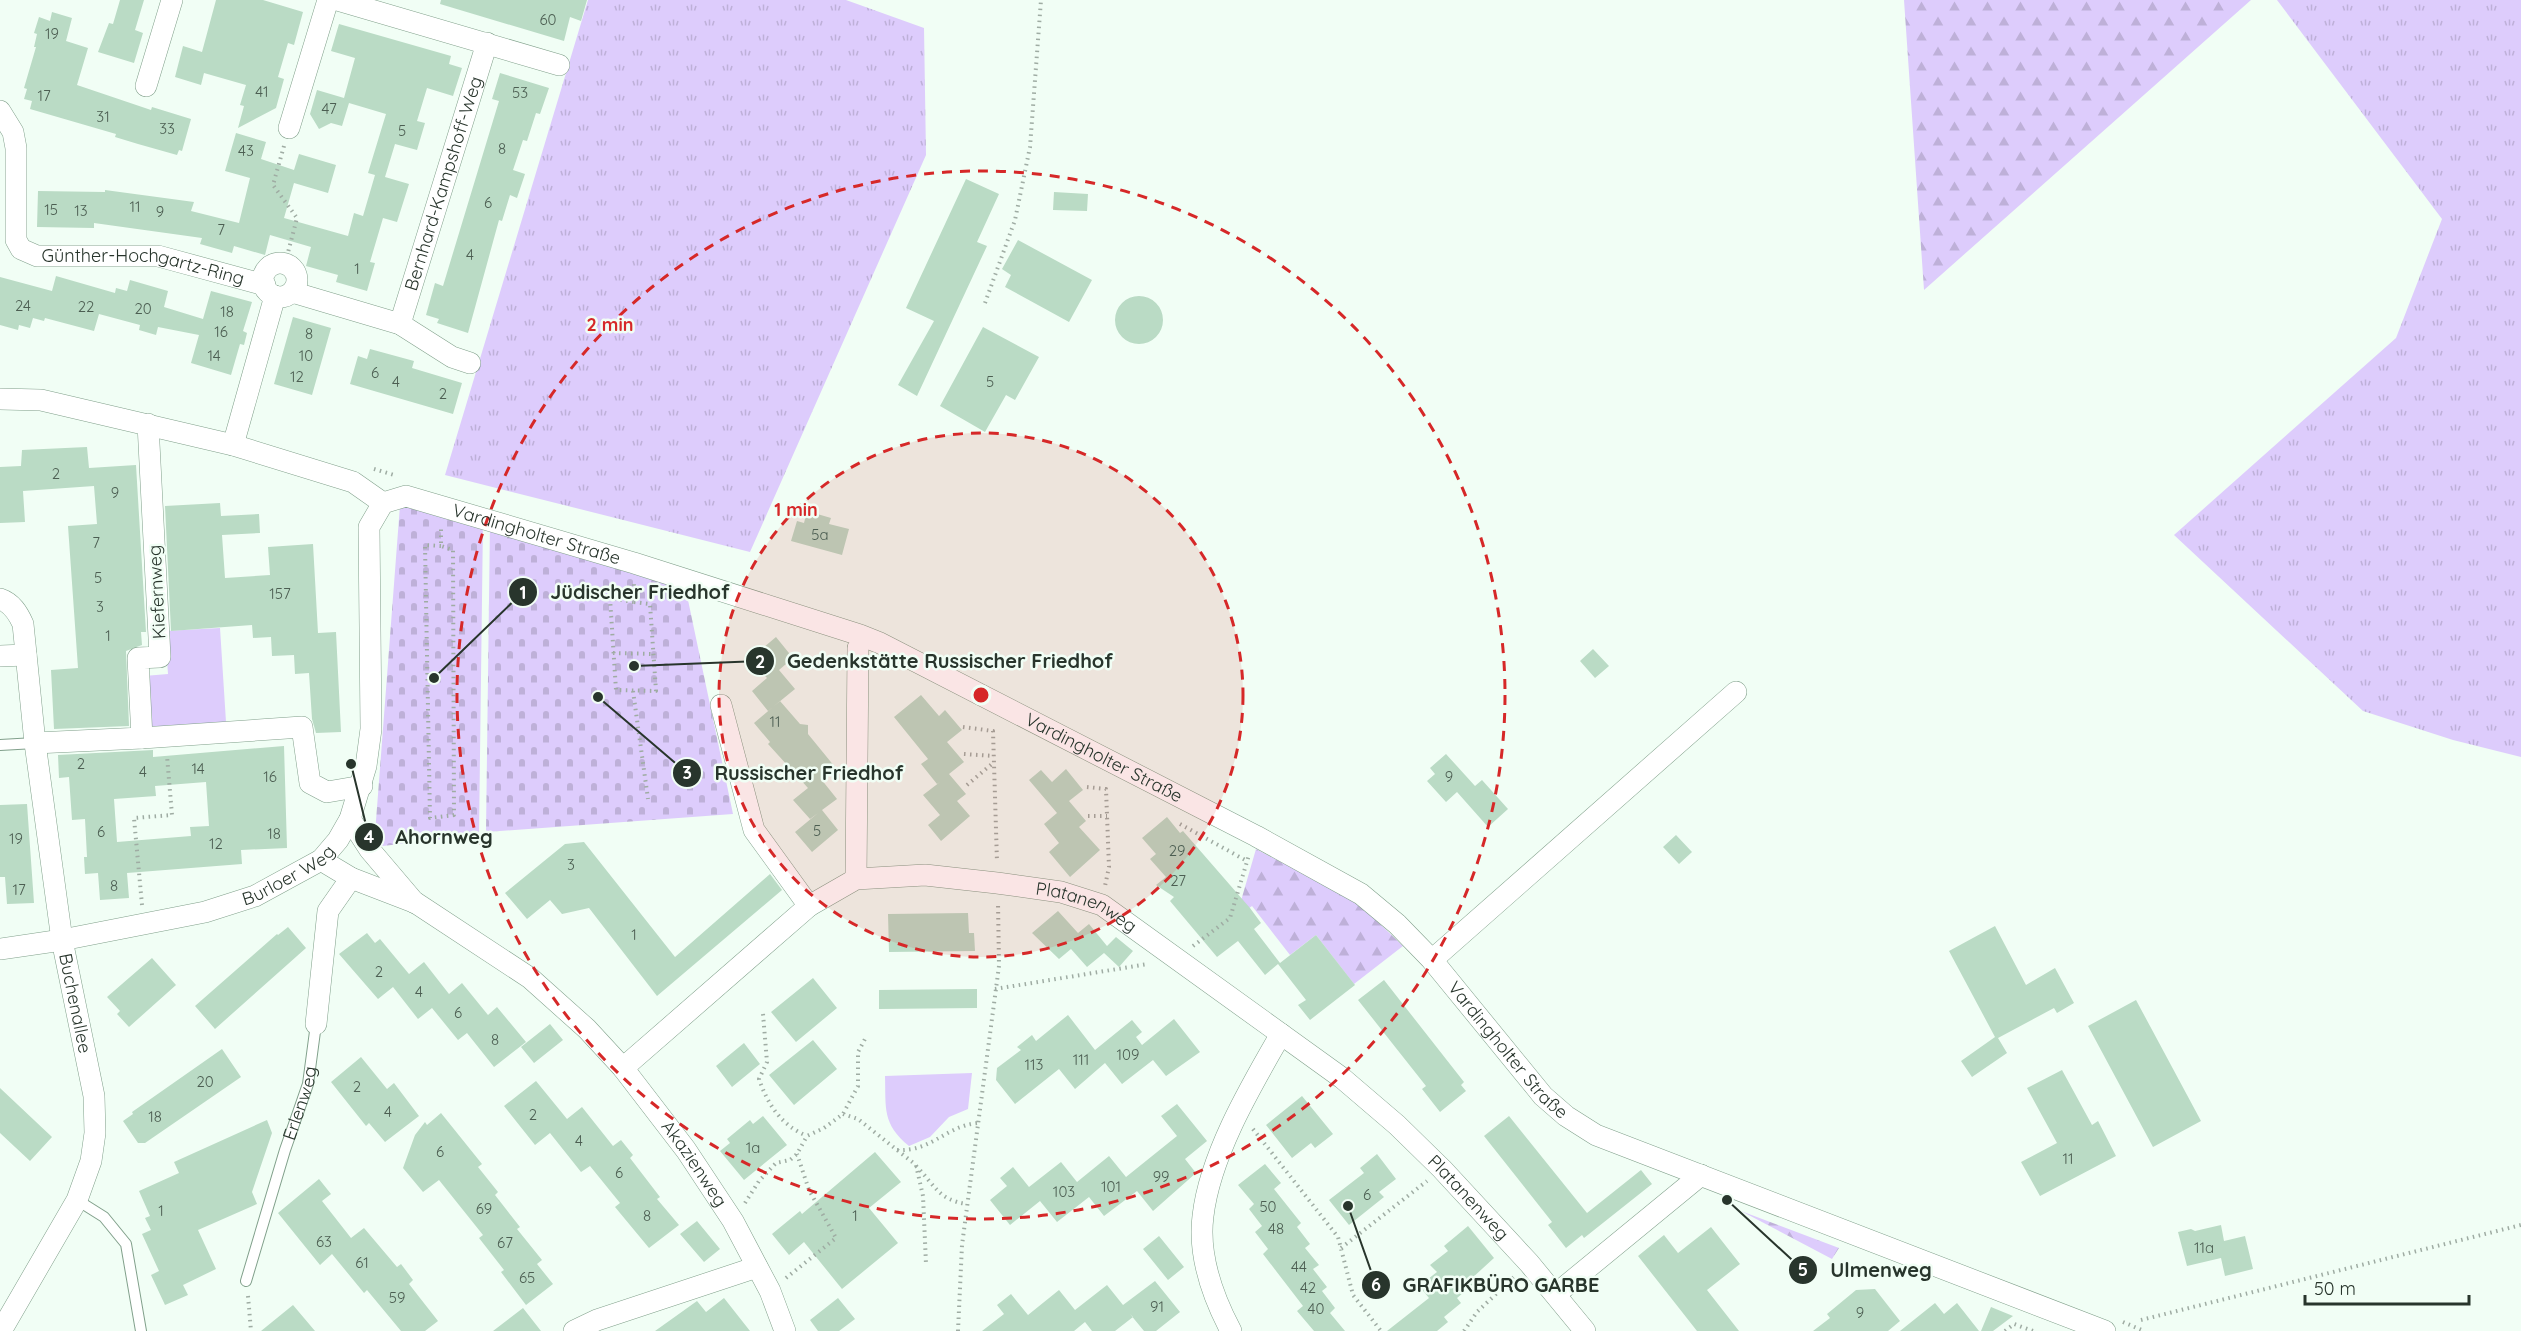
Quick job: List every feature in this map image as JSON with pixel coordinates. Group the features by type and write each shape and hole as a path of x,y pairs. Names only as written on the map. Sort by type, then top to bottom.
{"street":[{"path":"146,86 172,0"},
{"path":"290,128 328,0"},
{"path":"337,0 559,65"},
{"name":"Bernhard-Kampshoff-Weg","path":"400,324 487,44"},
{"name":"Günther-Hochgartz-Ring","path":"0,111 13,132 16,148 16,240 21,249 37,256 158,256 400,324 452,357 470,363"},
{"path":"234,445 277,291 263,280 267,270 275,264 285,264"},
{"path":"0,399 41,400 234,445 353,482 383,503"},
{"name":"Kiefernweg","path":"142,738 138,658 160,657 148,424"},
{"name":"Vardingholter Straße","path":"383,503 406,496 442,506 634,563 880,643 1256,837 1361,894 1398,924 1432,960 1543,1095 1566,1116 1596,1135 2112,1326"},
{"name":"Burloer Weg","path":"0,949 62,940 204,912 255,896 321,860 338,840 350,819 362,786 371,729 369,527 383,503"},
{"name":"Buchenallee","path":"0,599 17,612 23,624 35,743 62,940 94,1096 95,1133 91,1161 76,1200 1,1331"},
{"path":"856,879 858,648"},
{"path":"0,656 26,655"},
{"path":"1432,960 1736,692"},
{"path":"721,705 754,830 809,906"},
{"path":"35,743 302,727 310,783 327,792 362,786"},
{"path":"350,819 370,850 416,903"},
{"path":"321,860 351,878 416,903"},
{"name":"Platanenweg","path":"623,1068 809,906 856,879 925,875 1061,892 1102,905 1342,1078 1397,1125 1442,1169 1529,1263 1585,1331"},
{"name":"Erlenweg","path":"316,1024 328,911 351,878"},
{"name":"Akazienweg","path":"416,903 530,978 587,1029 623,1068 686,1150 733,1221 770,1291 785,1331"},
{"path":"1231,1331 1221,1311 1206,1264 1203,1217 1213,1171 1248,1092 1281,1034"},
{"path":"1556,1294 1701,1175"},
{"path":"574,1331 597,1320 757,1267"}],"lane":[{"path":"0,745 35,743"},
{"name":"Erlenweg","path":"246,1281 285,1150 308,1084 316,1024"},
{"path":"76,1200 104,1217 126,1244 141,1331"}],"path":[{"path":"985,303 1015,220 1030,147 1041,0"},
{"path":"285,264 297,218 273,185 290,128"},
{"path":"383,503 394,475 404,478"},
{"path":"441,546 442,506"},
{"path":"425,545 441,546 453,550 454,815 430,818 425,545"},
{"path":"634,563 634,602"},
{"path":"610,598 634,602 650,604 656,691 616,690 610,598"},
{"path":"613,653 654,654"},
{"path":"633,691 648,799"},
{"path":"958,1331 962,1245 999,966 993,731 963,727"},
{"path":"144,924 134,818 172,814 165,737"},
{"path":"964,754 994,756"},
{"path":"967,785 994,763"},
{"path":"1087,787 1106,789 1109,867 1102,905"},
{"path":"1088,816 1107,816"},
{"path":"1180,824 1247,861"},
{"path":"995,989 1177,959 1230,918 1256,837"},
{"path":"763,1014 767,1062 759,1079 765,1098 777,1116 793,1130 807,1136"},
{"path":"733,1221 759,1181 776,1163 790,1160 797,1154 807,1136 824,1128 843,1114 858,1086 858,1052 865,1039"},
{"path":"1240,1111 1338,1237 1353,1295 1381,1331"},
{"path":"843,1114 858,1119 916,1165 938,1192 952,1202 967,1204"},
{"path":"897,1150 921,1148 963,1124 978,1123"},
{"path":"770,1291 836,1238 809,1190 797,1154"},
{"path":"916,1165 923,1196 926,1264"},
{"path":"1341,1248 1442,1169"},
{"path":"2141,1320 2521,1225"},
{"path":"1464,1331 1477,1312 1529,1263"},
{"path":"246,1281 251,1331"},
{"path":"2006,1331 2014,1324 2033,1331"},
{"path":"2112,1326 2144,1331"}],"green space":[{"path":"588,0 846,0 924,28 926,155 750,552 445,475"},
{"path":"1904,0 2251,0 1924,290"},
{"path":"2277,0 2521,0 2521,757 2453,740 2363,711 2174,535 2396,338 2442,219"},
{"path":"401,492 483,521 479,835 374,847"},
{"path":"490,522 684,581 733,814 486,832"},
{"path":"220,628 226,722 148,727 144,676 168,674 165,631"},
{"path":"1256,849 1357,902 1403,946 1354,984 1316,935 1290,955 1252,906 1236,918"},
{"path":"972,1073 968,1109 949,1117 930,1137 909,1146 900,1138 887,1115 885,1076"},
{"path":"1741,1211 1839,1248 1832,1259"}],"building":[{"path":"120,0 144,0 135,30 143,33 134,63 98,52 109,23 113,24"},
{"path":"216,0 263,0 303,12 294,45 288,43 278,77 284,79 276,108 238,128 244,106 240,105 246,85 204,73 201,85 175,77 183,46 202,52"},
{"path":"441,0 587,0 581,21 570,17 564,41 440,4"},
{"path":"52,12 72,18 66,41 88,48 77,85 151,110 152,107 191,119 182,151 179,150 177,155 115,137 116,134 30,109 32,101 24,99 27,89 24,88 36,47 34,47 37,34 34,33 39,17 50,21"},
{"path":"339,24 451,56 449,64 462,68 453,96 427,88 417,121 425,123 417,150 395,144 385,177 409,184 397,222 383,218 370,262 375,263 367,291 336,282 338,275 306,266 311,247 270,235 265,255 234,246 232,253 200,244 202,238 94,223 94,228 37,227 38,191 105,192 105,190 194,202 191,211 239,223 250,178 225,171 236,133 266,142 261,159 294,170 299,154 336,165 328,193 294,183 284,218 348,236 354,213 363,216 375,175 368,173 386,114 349,103 342,126 331,123 319,129 310,114 317,90 344,98 355,58 331,51"},
{"path":"500,73 549,88 540,114 536,113 527,141 523,140 513,170 525,174 517,198 510,195 502,221 499,220 468,333 437,323 439,319 426,315 435,283 443,286 499,101 492,99"},
{"path":"966,179 999,194 977,242 987,246 917,396 898,385 934,321 906,308"},
{"path":"1054,192 1088,194 1087,211 1053,210"},
{"path":"1018,240 1092,280 1069,322 1005,287 1011,275 1002,269"},
{"path":"56,276 115,293 116,288 127,291 130,280 168,291 164,307 203,319 211,291 252,302 243,331 247,333 244,345 240,344 231,375 191,363 199,335 158,327 156,335 139,330 140,325 99,314 94,331 45,318 44,321 33,318 30,328 19,325 18,330 0,325 0,277 52,291"},
{"path":"1134,296 1144,296 1156,303 1163,315 1163,325 1156,337 1144,344 1134,344 1119,333 1115,325 1115,315 1126,300"},
{"path":"293,317 331,328 312,395 274,384"},
{"path":"983,327 1039,357 1015,400 1006,395 985,432 940,406"},
{"path":"370,349 414,361 412,368 462,383 453,414 350,384 358,356 367,359"},
{"path":"87,447 89,468 136,465 146,632 141,632 142,645 126,651 129,726 54,729 51,670 78,668 68,526 97,524 94,486 23,491 25,522 0,523 0,467 21,466 22,450"},
{"path":"220,503 221,516 259,514 260,533 222,535 225,578 270,575 268,547 313,544 318,633 336,632 341,732 316,733 312,719 309,673 295,674 294,655 272,656 271,637 253,638 252,625 171,631 165,506"},
{"path":"807,511 831,518 829,524 849,529 842,555 791,541 797,521 804,523"},
{"path":"776,637 793,658 779,670 795,689 768,711 752,691 767,678 750,659"},
{"path":"1593,649 1609,666 1595,678 1580,661"},
{"path":"921,695 939,716 945,710 962,730 947,742 964,762 949,774 966,794 957,801 970,816 941,841 928,825 940,815 923,795 940,782 937,784 921,764 928,759 894,717"},
{"path":"780,701 800,724 808,725 808,734 835,767 821,779 837,799 822,810 838,830 812,852 795,832 818,813 810,819 793,800 808,788 768,744 770,742 754,723"},
{"path":"284,746 287,848 241,850 242,864 127,873 129,898 100,900 98,873 85,874 84,857 87,857 85,819 72,820 69,777 59,778 58,755 153,750 153,757","holes":["206,782 209,826 190,827 191,836 117,842 114,799 156,796 155,786"]},
{"path":"1446,754 1475,786 1482,780 1508,809 1488,827 1457,792 1446,802 1427,781 1435,774 1430,768"},
{"path":"1066,769 1083,790 1069,801 1086,821 1079,827 1100,850 1070,877 1049,852 1059,843 1044,824 1057,813 1029,780 1041,770 1052,782"},
{"path":"27,804 34,903 7,904 5,877 0,877 0,805"},
{"path":"1167,817 1180,833 1183,831 1250,908 1261,923 1254,929 1280,963 1316,935 1355,985 1310,1020 1298,1005 1306,1000 1278,964 1265,975 1238,941 1217,957 1170,901 1174,897 1156,885 1166,877 1150,859 1156,854 1142,838"},
{"path":"1676,835 1692,852 1679,864 1663,847"},
{"path":"584,842 675,957 770,874 782,890 657,996 589,908 562,914 550,900 527,919 505,893 565,844"},
{"path":"1058,911 1078,933 1089,924 1107,946 1116,937 1133,951 1119,967 1104,953 1087,967 1071,949 1059,959 1032,933"},
{"path":"968,913 969,933 974,933 975,951 889,952 888,914"},
{"path":"1995,926 2026,985 2055,968 2074,1003 2057,1013 2054,1008 1998,1038 2007,1053 1972,1077 1961,1061 1995,1037 1949,951"},
{"path":"288,927 306,948 215,1029 195,1006"},
{"path":"367,933 375,943 380,939 409,974 424,962 449,994 462,983 488,1015 497,1007 526,1042 494,1067 467,1033 458,1040 432,1008 418,1019 393,987 378,999 339,954"},
{"path":"152,958 176,985 129,1027 117,1014 120,1011 107,997"},
{"path":"813,978 837,1008 796,1042 771,1012"},
{"path":"1384,980 1464,1082 1461,1085 1466,1091 1440,1112 1422,1089 1426,1086 1358,1000"},
{"path":"977,989 977,1008 879,1009 879,990"},
{"path":"2136,1000 2201,1121 2153,1147 2088,1026"},
{"path":"1068,1015 1095,1050 1132,1020 1142,1032 1136,1037 1142,1045 1174,1019 1200,1052 1166,1076 1153,1060 1122,1084 1105,1063 1075,1089 1059,1069 1015,1104 996,1080 997,1068 1021,1050 1017,1047 1032,1035 1036,1041"},
{"path":"550,1024 563,1040 534,1063 521,1047"},
{"path":"813,1040 837,1069 794,1105 769,1075"},
{"path":"744,1043 760,1064 732,1087 716,1066"},
{"path":"222,1049 241,1077 145,1143 138,1143 123,1121 133,1114 132,1112"},
{"path":"361,1057 387,1089 394,1083 419,1116 385,1142 369,1123 366,1126 331,1082"},
{"path":"2062,1070 2092,1125 2098,1121 2116,1156 2040,1196 2021,1162 2057,1143 2027,1088"},
{"path":"536,1081 567,1119 582,1107 613,1146 621,1140 633,1155 630,1158 660,1197 657,1199 679,1225 649,1248 615,1207 620,1203 590,1166 581,1172 550,1133 535,1145 504,1106"},
{"path":"0,1088 52,1137 30,1161 0,1133"},
{"path":"1302,1096 1333,1134 1315,1148 1311,1143 1292,1158 1266,1125"},
{"path":"1177,1104 1207,1141 1185,1159 1196,1173 1153,1211 1137,1191 1104,1216 1089,1197 1057,1222 1040,1201 1010,1225 990,1200 1007,1186 1000,1178 1013,1167 1029,1187 1061,1162 1077,1182 1109,1156 1126,1177 1177,1136 1161,1116"},
{"path":"441,1113 482,1164 478,1167 498,1192 495,1195 520,1227 517,1229 542,1260 537,1264 553,1284 526,1305 501,1272 504,1270 479,1238 483,1235 439,1180 423,1192 403,1168 415,1135 425,1122 427,1125"},
{"path":"763,1116 787,1145 744,1180 720,1151 730,1143 727,1139 750,1120 753,1124"},
{"path":"1509,1116 1587,1213 1641,1170 1652,1184 1584,1238 1582,1235 1566,1248 1548,1225 1552,1222 1484,1136"},
{"path":"267,1120 272,1133 252,1192 257,1204 198,1230 216,1269 183,1285 188,1295 165,1305 151,1275 159,1271 142,1234 151,1230 145,1218 150,1216 139,1191 179,1173 174,1162"},
{"path":"875,1152 901,1182 869,1208 898,1243 842,1289 804,1242 789,1255 772,1234 800,1211 802,1214"},
{"path":"1377,1154 1396,1179 1379,1192 1384,1197 1349,1225 1329,1200 1364,1173 1360,1168"},
{"path":"1265,1164 1281,1183 1274,1189 1301,1223 1297,1227 1310,1244 1305,1248 1319,1265 1313,1269 1327,1287 1322,1291 1335,1308 1330,1313 1345,1331 1314,1331 1297,1311 1303,1306 1263,1254 1268,1249 1255,1232 1262,1226 1249,1209 1254,1204 1238,1185"},
{"path":"319,1179 331,1194 322,1201 351,1238 364,1228 397,1267 401,1264 413,1280 409,1284 438,1321 425,1331 401,1331 367,1290 364,1293 332,1254 320,1265 278,1213"},
{"path":"697,1221 720,1249 704,1262 680,1234"},
{"path":"2221,1225 2224,1241 2245,1236 2253,1269 2225,1276 2221,1258 2187,1266 2178,1232"},
{"path":"1468,1226 1494,1258 1471,1279 1474,1284 1457,1298 1461,1303 1444,1317 1448,1322 1437,1331 1387,1331 1429,1298 1419,1286 1437,1272 1430,1265 1448,1251 1444,1246"},
{"path":"1711,1227 1740,1264 1707,1290 1739,1331 1697,1331 1638,1256 1664,1235 1678,1253"},
{"path":"1159,1236 1184,1267 1168,1280 1143,1249"},
{"path":"1155,1281 1180,1312 1156,1331 1144,1331 1133,1317 1115,1331 1092,1331 1085,1322 1074,1331 982,1331 1004,1314 997,1305 1011,1294 1028,1315 1059,1290 1075,1310 1107,1285 1123,1305"},
{"path":"1875,1289 1900,1321 1888,1331 1813,1331 1830,1318 1827,1314 1856,1290"},
{"path":"724,1298 750,1331 655,1331 697,1301 706,1312"},
{"path":"838,1298 855,1319 839,1331 818,1331 810,1320"},
{"path":"1935,1303 1944,1314 1957,1303 1979,1331 1900,1331"},
{"path":"293,1305 315,1331 261,1331"},
{"path":"1991,1307 2013,1316 1993,1331 1981,1331"},
{"path":"523,1308 541,1331 493,1331"}],"place":[{"name":"Gedenkstätte Russischer Friedhof","path":"634,666"},
{"name":"Jüdischer Friedhof","path":"434,678"},
{"name":"Russischer Friedhof","path":"598,697"},
{"name":"Ahornweg","path":"351,764"},
{"name":"Ulmenweg","path":"1727,1200"},
{"name":"GRAFIKBÜRO GARBE","path":"1348,1206"}]}
